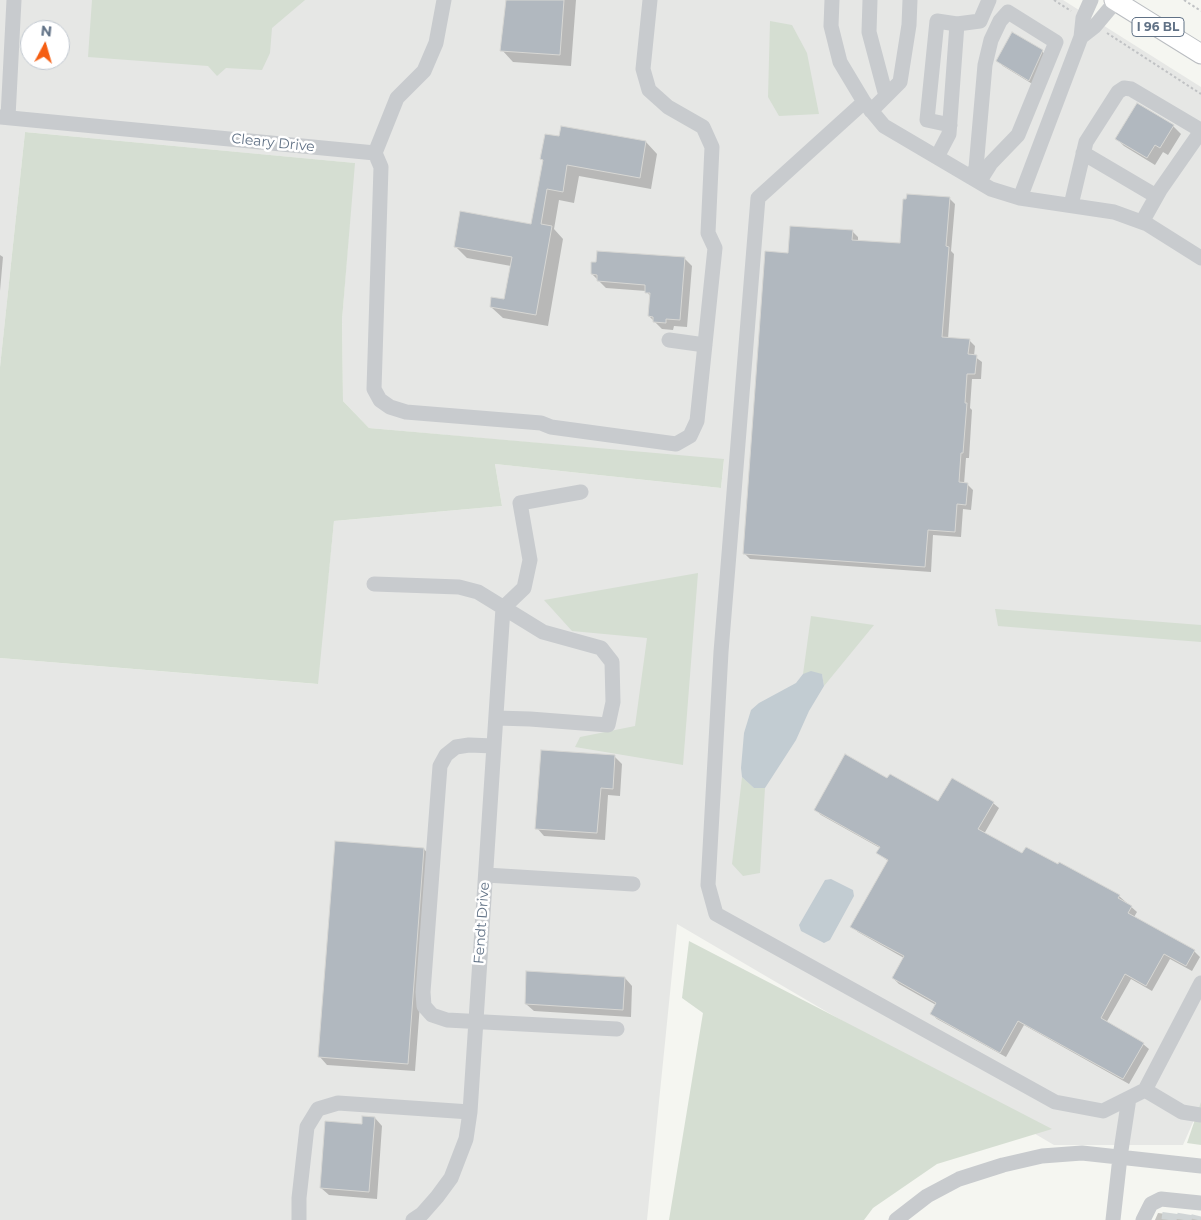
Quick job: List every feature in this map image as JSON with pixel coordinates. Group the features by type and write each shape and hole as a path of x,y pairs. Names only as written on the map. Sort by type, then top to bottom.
{"main road":[{"name":"I 96 BL","path":"1115,0 1201,54"}],"street":[{"path":"4,117 14,0"},
{"path":"444,0 436,43 424,71 398,98 375,153 380,166 374,389 380,400 390,407 406,412 541,423 551,427 676,444 690,436 697,421 715,248 708,233 712,147 703,127 668,107 649,90 644,69 650,0"},
{"path":"832,0 830,26 840,62 868,106 884,126 991,189 1020,198 1114,212 1142,222 1201,258"},
{"path":"870,0 869,32 886,96"},
{"path":"910,0 900,82 886,96 868,106 758,198 722,636 708,885 716,914 1055,1102 1103,1112 1145,1090 1201,983"},
{"path":"950,125 927,120 937,21 956,24 980,21 989,0"},
{"path":"1089,22 1090,0"},
{"path":"1020,198 1081,37 1089,22 1115,0"},
{"path":"1008,12 1056,42 1018,135 975,179 985,64 991,40 1000,21 1008,12"},
{"path":"937,157 949,134 956,24"},
{"path":"1071,206 1086,142 1118,92 1124,88 1131,89 1197,128 1199,134 1156,196 1142,222"},
{"name":"Cleary Drive","path":"4,117 375,153"},
{"path":"977,151 999,155"},
{"path":"1084,153 1156,196"},
{"path":"670,340 705,345"},
{"path":"504,608 524,588 530,560 520,503 581,492"},
{"path":"374,584 459,587 478,592 543,632 601,648 612,662 613,702 608,725 496,718"},
{"name":"Fendt Drive","path":"413,1220 422,1214 437,1197 450,1178 460,1158 466,1138 470,1112 504,608"},
{"path":"494,746 469,745 456,747 446,755 440,766 423,992 424,1006 432,1015 447,1020 617,1029"},
{"path":"486,875 633,884"},
{"path":"1145,1090 1182,1112 1201,1115"},
{"path":"1113,1220 1129,1098"},
{"path":"299,1220 299,1198 307,1127 318,1109 338,1103 470,1112"},
{"path":"896,1220 927,1196 959,1179 1003,1164 1042,1156 1082,1153 1201,1166"},
{"path":"1143,1220 1151,1204 1161,1199 1187,1207"}],"path":[{"path":"1054,0 1201,94"},
{"path":"1184,0 1201,11"}],"shaded area":[{"path":"0,0 1063,0 1201,87 1201,1104 1183,1145 1054,1145 677,924 647,1220 0,1220 0,658 317,684 334,521 502,506 495,464 721,488 724,460 369,428 343,401 342,320 354,163 25,132 0,367"},
{"path":"92,0 305,0 272,28 270,53 262,70 226,68 217,76 208,66 88,57"},
{"path":"770,21 792,25 807,53 819,114 779,116 768,97"},
{"path":"25,132 355,163 342,320 343,401 369,428 724,459 721,488 495,464 502,506 334,521 318,684 0,658 0,367"},
{"path":"698,573 683,765 575,747 580,737 635,726 647,638 572,631 544,600"},
{"path":"995,609 1201,625 1201,642 998,626"},
{"path":"811,616 874,625 824,686 822,674 803,674"},
{"path":"811,671 822,674 824,686 809,711 796,740 765,788 754,788 742,777 741,768 744,733 751,710 759,703 796,683 803,674"},
{"path":"742,777 754,788 765,788 760,873 743,876 732,864"},
{"path":"831,879 853,890 854,896 830,940 824,943 801,931 799,925 825,880"},
{"path":"689,941 1052,1129 937,1164 873,1208 864,1220 669,1220 703,1013 682,998"},
{"path":"1201,1102 1201,1145 1187,1143"}],"building":[{"path":"506,0 564,0 560,55 500,51"},
{"path":"1012,32 1043,50 1029,81 996,61"},
{"path":"1137,103 1174,125 1160,148 1155,145 1147,158 1115,139"},
{"path":"561,126 646,141 640,178 567,165 563,192 547,189 541,224 552,226 536,315 490,307 491,297 504,299 512,257 454,247 460,211 531,224 543,160 540,159 545,134 559,136"},
{"path":"907,194 950,197 946,246 949,247 942,337 970,339 968,354 977,355 975,374 967,374 965,403 967,403 963,453 961,453 959,482 968,483 966,505 957,504 955,532 928,530 925,567 743,554 765,251 788,253 790,226 853,230 852,240 900,243 903,199 906,199"},
{"path":"597,251 685,257 680,320 666,319 666,323 653,322 653,317 648,316 650,293 645,293 645,285 597,281 597,275 591,274 591,262 596,262"},
{"path":"541,750 615,755 613,789 601,788 597,833 535,829"},
{"path":"845,754 887,778 890,774 938,801 952,778 994,802 978,829 1022,853 1026,847 1058,864 1059,862 1120,895 1118,898 1132,906 1128,913 1195,950 1186,966 1164,954 1146,986 1125,974 1101,1018 1144,1043 1123,1079 1018,1021 1000,1053 930,1014 936,1003 892,978 904,956 850,927 888,860 876,853 880,847 814,810"},
{"path":"335,841 424,848 408,1064 318,1057"},
{"path":"526,971 625,977 623,1010 525,1004"},
{"path":"362,1116 375,1117 369,1192 320,1188 325,1121 362,1124"}],"tunnel":[{"path":"1169,1220 1170,1213"},
{"path":"1184,1220 1185,1214"},
{"path":"1198,1220 1199,1216"}]}
